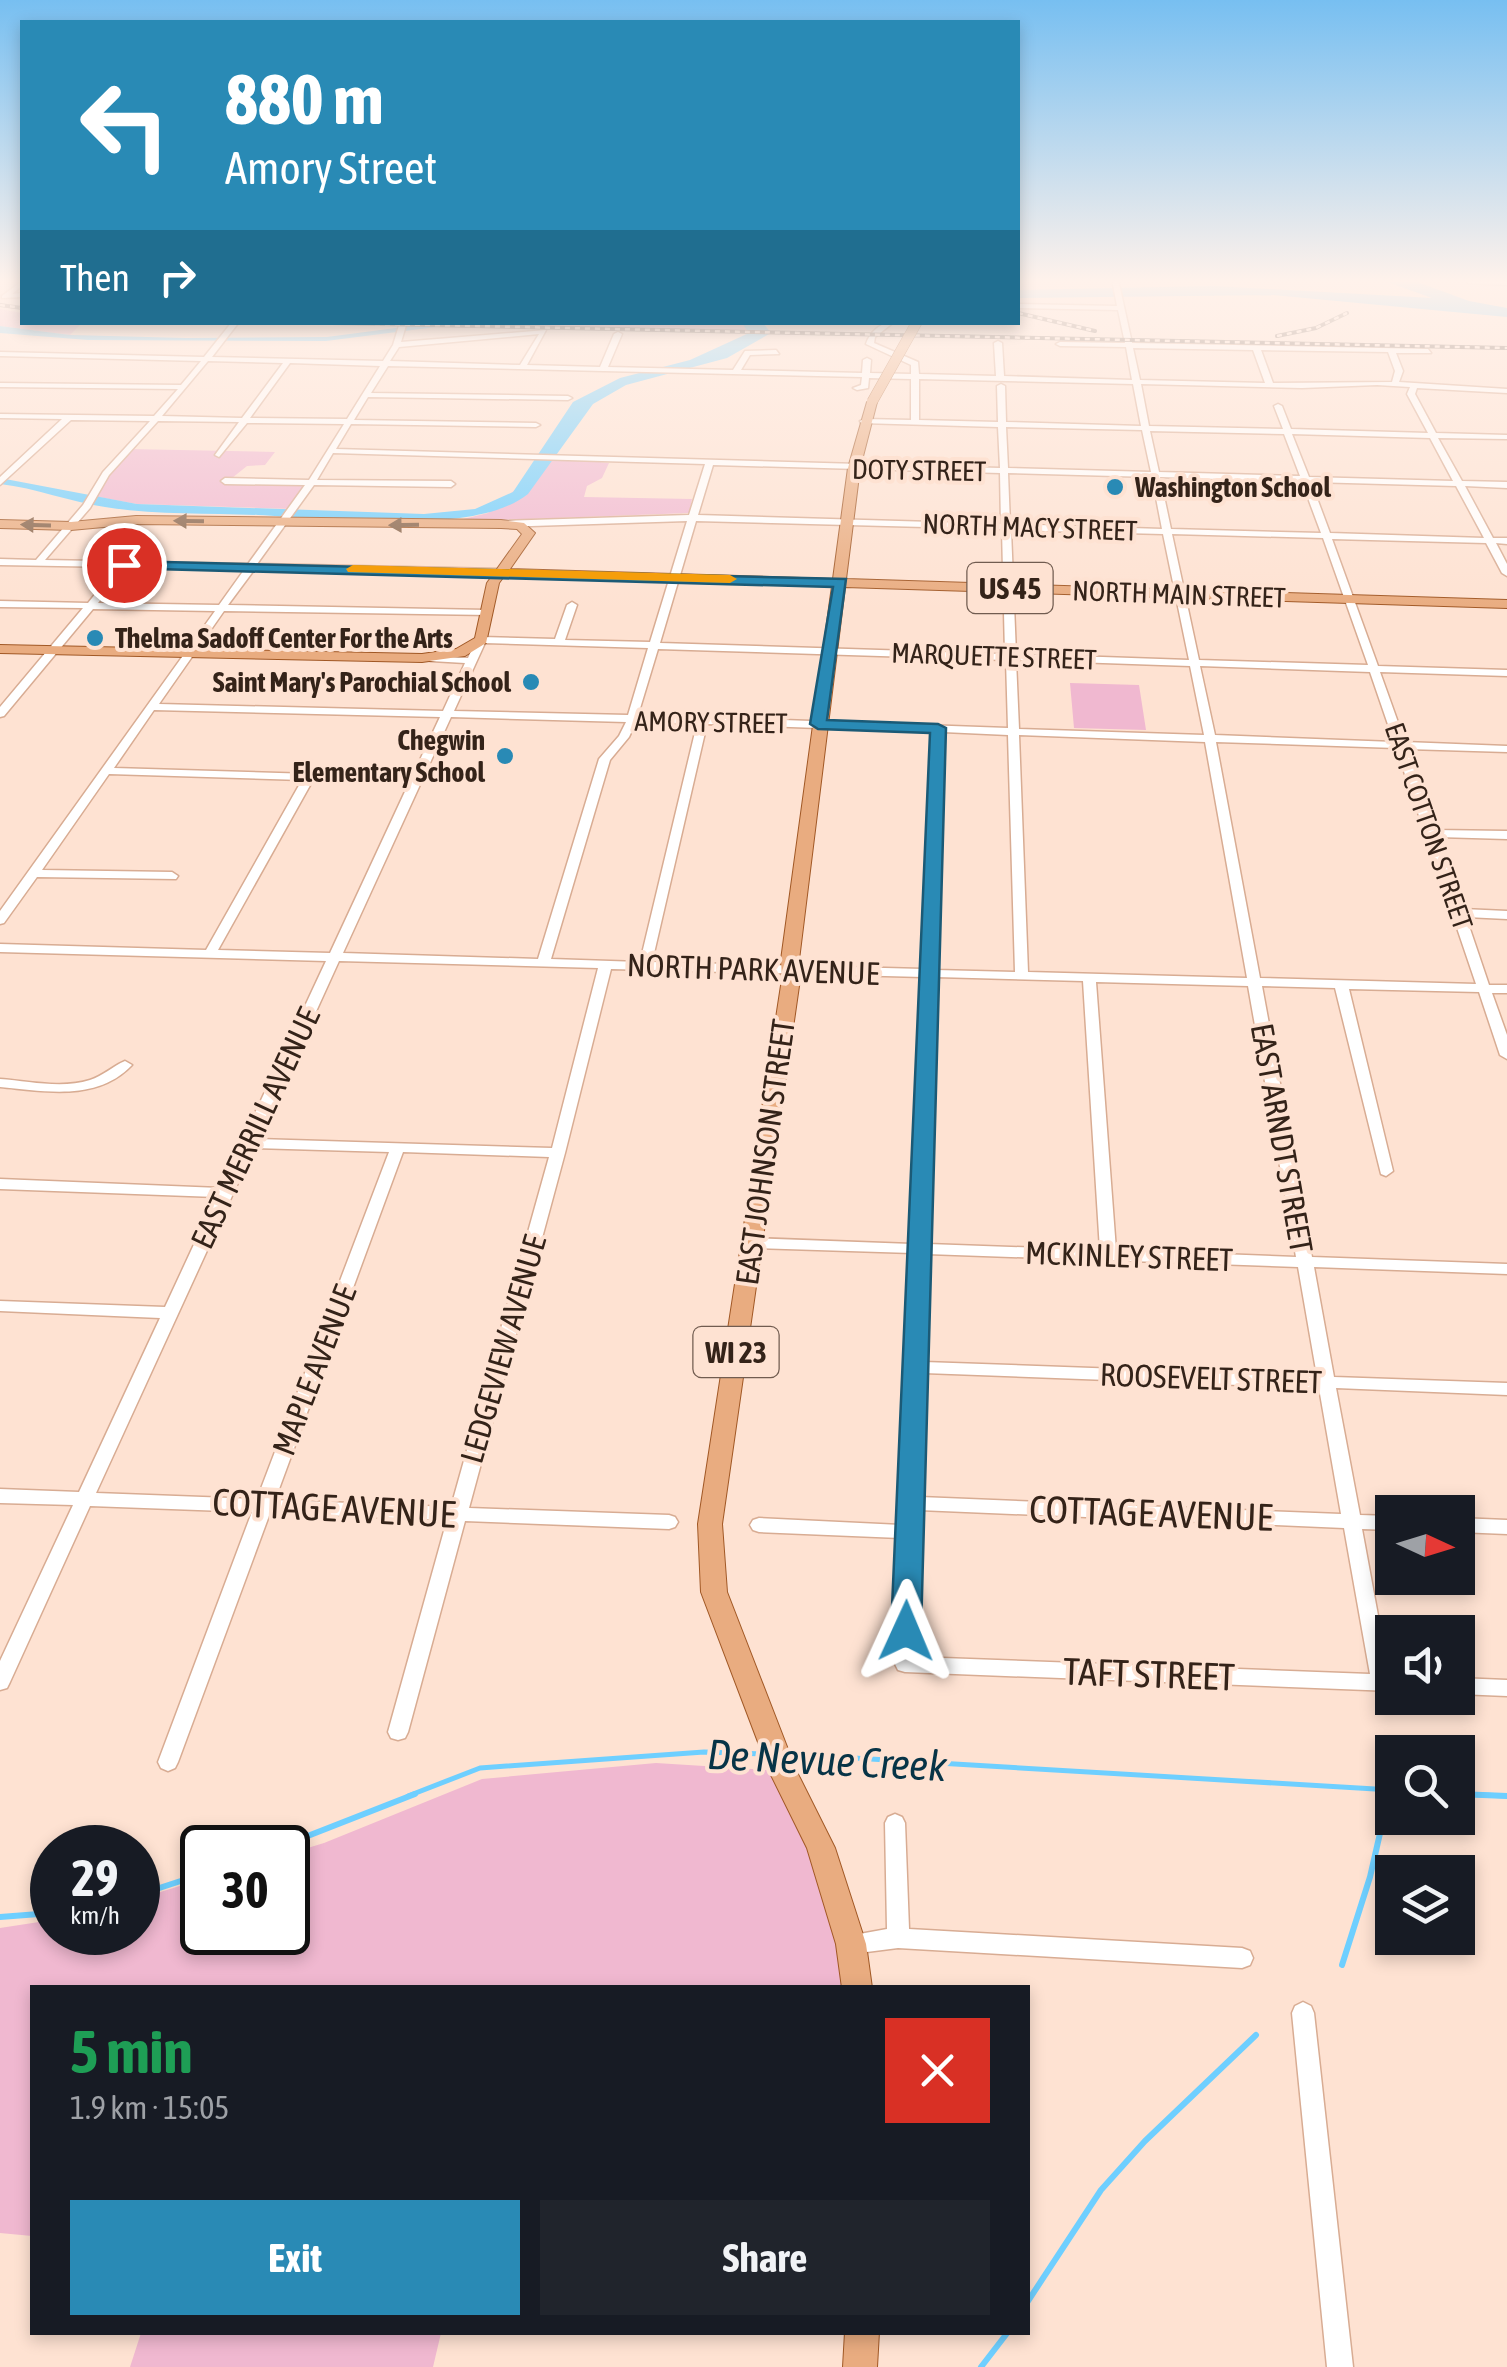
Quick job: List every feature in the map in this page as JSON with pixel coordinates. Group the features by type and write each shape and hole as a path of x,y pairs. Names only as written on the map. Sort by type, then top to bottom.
{"main road":[{"path":"841,582 854,468 864,421 879,389"},
{"name":"NORTH MACY STREET","path":"0,524 83,510 98,524 287,516 501,524"},
{"path":"496,577 529,533 520,526 501,524"},
{"path":"516,554 513,564 523,572"},
{"path":"496,577 523,572"},
{"name":"NORTH MAIN STREET","path":"523,572 1507,604"},
{"name":"EAST MERRILL AVENUE","path":"481,640 496,577"},
{"name":"WI 23","path":"829,651 841,582"},
{"path":"0,650 431,658 460,653 481,640"},
{"name":"EAST JOHNSON STREET","path":"829,651 790,970 710,1524 714,1592 783,1771 821,1848 851,1944 857,1985"},
{"path":"860,2367 862,2335"}],"street":[{"path":"38,563 83,510 106,474 181,389"},
{"path":"219,455 267,389"},
{"path":"0,920 312,481 369,389"},
{"path":"914,389 915,422"},
{"path":"1001,389 1022,976"},
{"name":"EAST ARNDT STREET","path":"1136,389 1210,738 1304,1262 1375,1626"},
{"path":"1413,389 1432,434 1507,573"},
{"path":"1468,389 1507,392"},
{"path":"366,395 568,398"},
{"name":"EAST COTTON STREET","path":"1278,406 1350,599 1507,1054"},
{"path":"0,416 536,425"},
{"path":"2,479 68,418"},
{"path":"864,421 1507,436"},
{"name":"DOTY STREET","path":"332,451 1507,485"},
{"path":"543,963 604,759 624,737 632,719 708,464"},
{"path":"225,481 451,484"},
{"name":"NORTH MACY STREET","path":"501,524 693,518 1507,541"},
{"name":"NORTH MACY STREET","path":"529,533 553,522"},
{"path":"0,562 496,577"},
{"path":"0,714 124,565"},
{"path":"0,604 487,613"},
{"path":"559,642 572,605"},
{"name":"MARQUETTE STREET","path":"481,640 1507,673"},
{"name":"EAST MERRILL AVENUE","path":"0,1682 10,1636 84,1500 481,640"},
{"path":"431,658 472,660"},
{"name":"AMORY STREET","path":"154,707 703,720 1507,749"},
{"path":"645,966 703,720"},
{"path":"758,1525 908,1532 938,728"},
{"path":"108,772 416,780"},
{"path":"210,954 310,776"},
{"path":"1432,834 1507,835"},
{"path":"35,873 172,876"},
{"path":"1459,913 1507,914"},
{"name":"NORTH PARK AVENUE","path":"0,948 1507,989"},
{"name":"LEDGEVIEW AVENUE","path":"398,1732 558,1153 605,965"},
{"path":"1089,978 1108,1255"},
{"path":"1341,984 1386,1172"},
{"path":"0,1083 84,1087 106,1081 125,1065"},
{"path":"248,1142 558,1153"},
{"name":"MAPLE AVENUE","path":"168,1762 398,1148"},
{"path":"0,1184 225,1193"},
{"name":"MCKINLEY STREET","path":"752,1243 1507,1269"},
{"path":"0,1306 168,1313"},
{"name":"ROOSEVELT STREET","path":"916,1367 1507,1389"},
{"name":"COTTAGE AVENUE","path":"0,1496 669,1522"},
{"name":"COTTAGE AVENUE","path":"909,1504 1375,1522"},
{"path":"1475,1526 1507,1527"},
{"name":"TAFT STREET","path":"908,1532 905,1664 1375,1683"},
{"path":"1475,1687 1507,1688"},
{"path":"895,1823 898,1938"},
{"path":"851,1944 898,1938 1242,1958"},
{"path":"1303,2012 1340,2367"}],"shaded area":[{"path":"128,449 275,452 265,465 247,466 232,478 312,481 292,509 137,504 93,496"},
{"path":"553,457 609,463 602,478 587,486 584,497 692,499 689,513 451,522 488,513"},
{"path":"1070,683 1139,685 1146,730 1074,728"},
{"path":"656,1763 783,1771 856,1985 30,1985 30,2236 0,2233 0,1928 30,1923 30,1955 160,1955 160,1892 180,1886 180,1955 310,1955 310,1847 482,1779"},
{"path":"140,2335 441,2335 433,2367 130,2367"}],"water":[{"path":"598,389 618,389 593,404 528,494 504,507 473,516 398,522 143,511 92,505 0,484 0,478 137,504 424,514 475,509 513,492 573,402"}],"waterway":[{"name":"De Nevue Creek","path":"408,1796 480,1768 704,1752 766,1754"},
{"name":"De Nevue Creek","path":"786,1754 1375,1789"},
{"name":"De Nevue Creek","path":"310,1835 415,1794"},
{"name":"De Nevue Creek","path":"1475,1795 1507,1796"},
{"path":"1342,1965 1380,1835"},
{"name":"De Nevue Creek","path":"160,1888 180,1881"},
{"name":"De Nevue Creek","path":"0,1917 30,1915"},
{"path":"1030,2298 1101,2190 1145,2141 1256,2035"},
{"path":"981,2367 1006,2335"}],"slow traffic":[{"path":"353,569 730,579"}],"place":[{"name":"Washington School","path":"1115,487"},
{"name":"Thelma Sadoff Center For the Arts","path":"95,638"},
{"name":"Saint Mary's Parochial School","path":"531,682"},
{"name":"Chegwin Elementary School","path":"505,756"}],"route":[{"path":"124,565 841,582 818,724 938,728 906,1631"}]}
